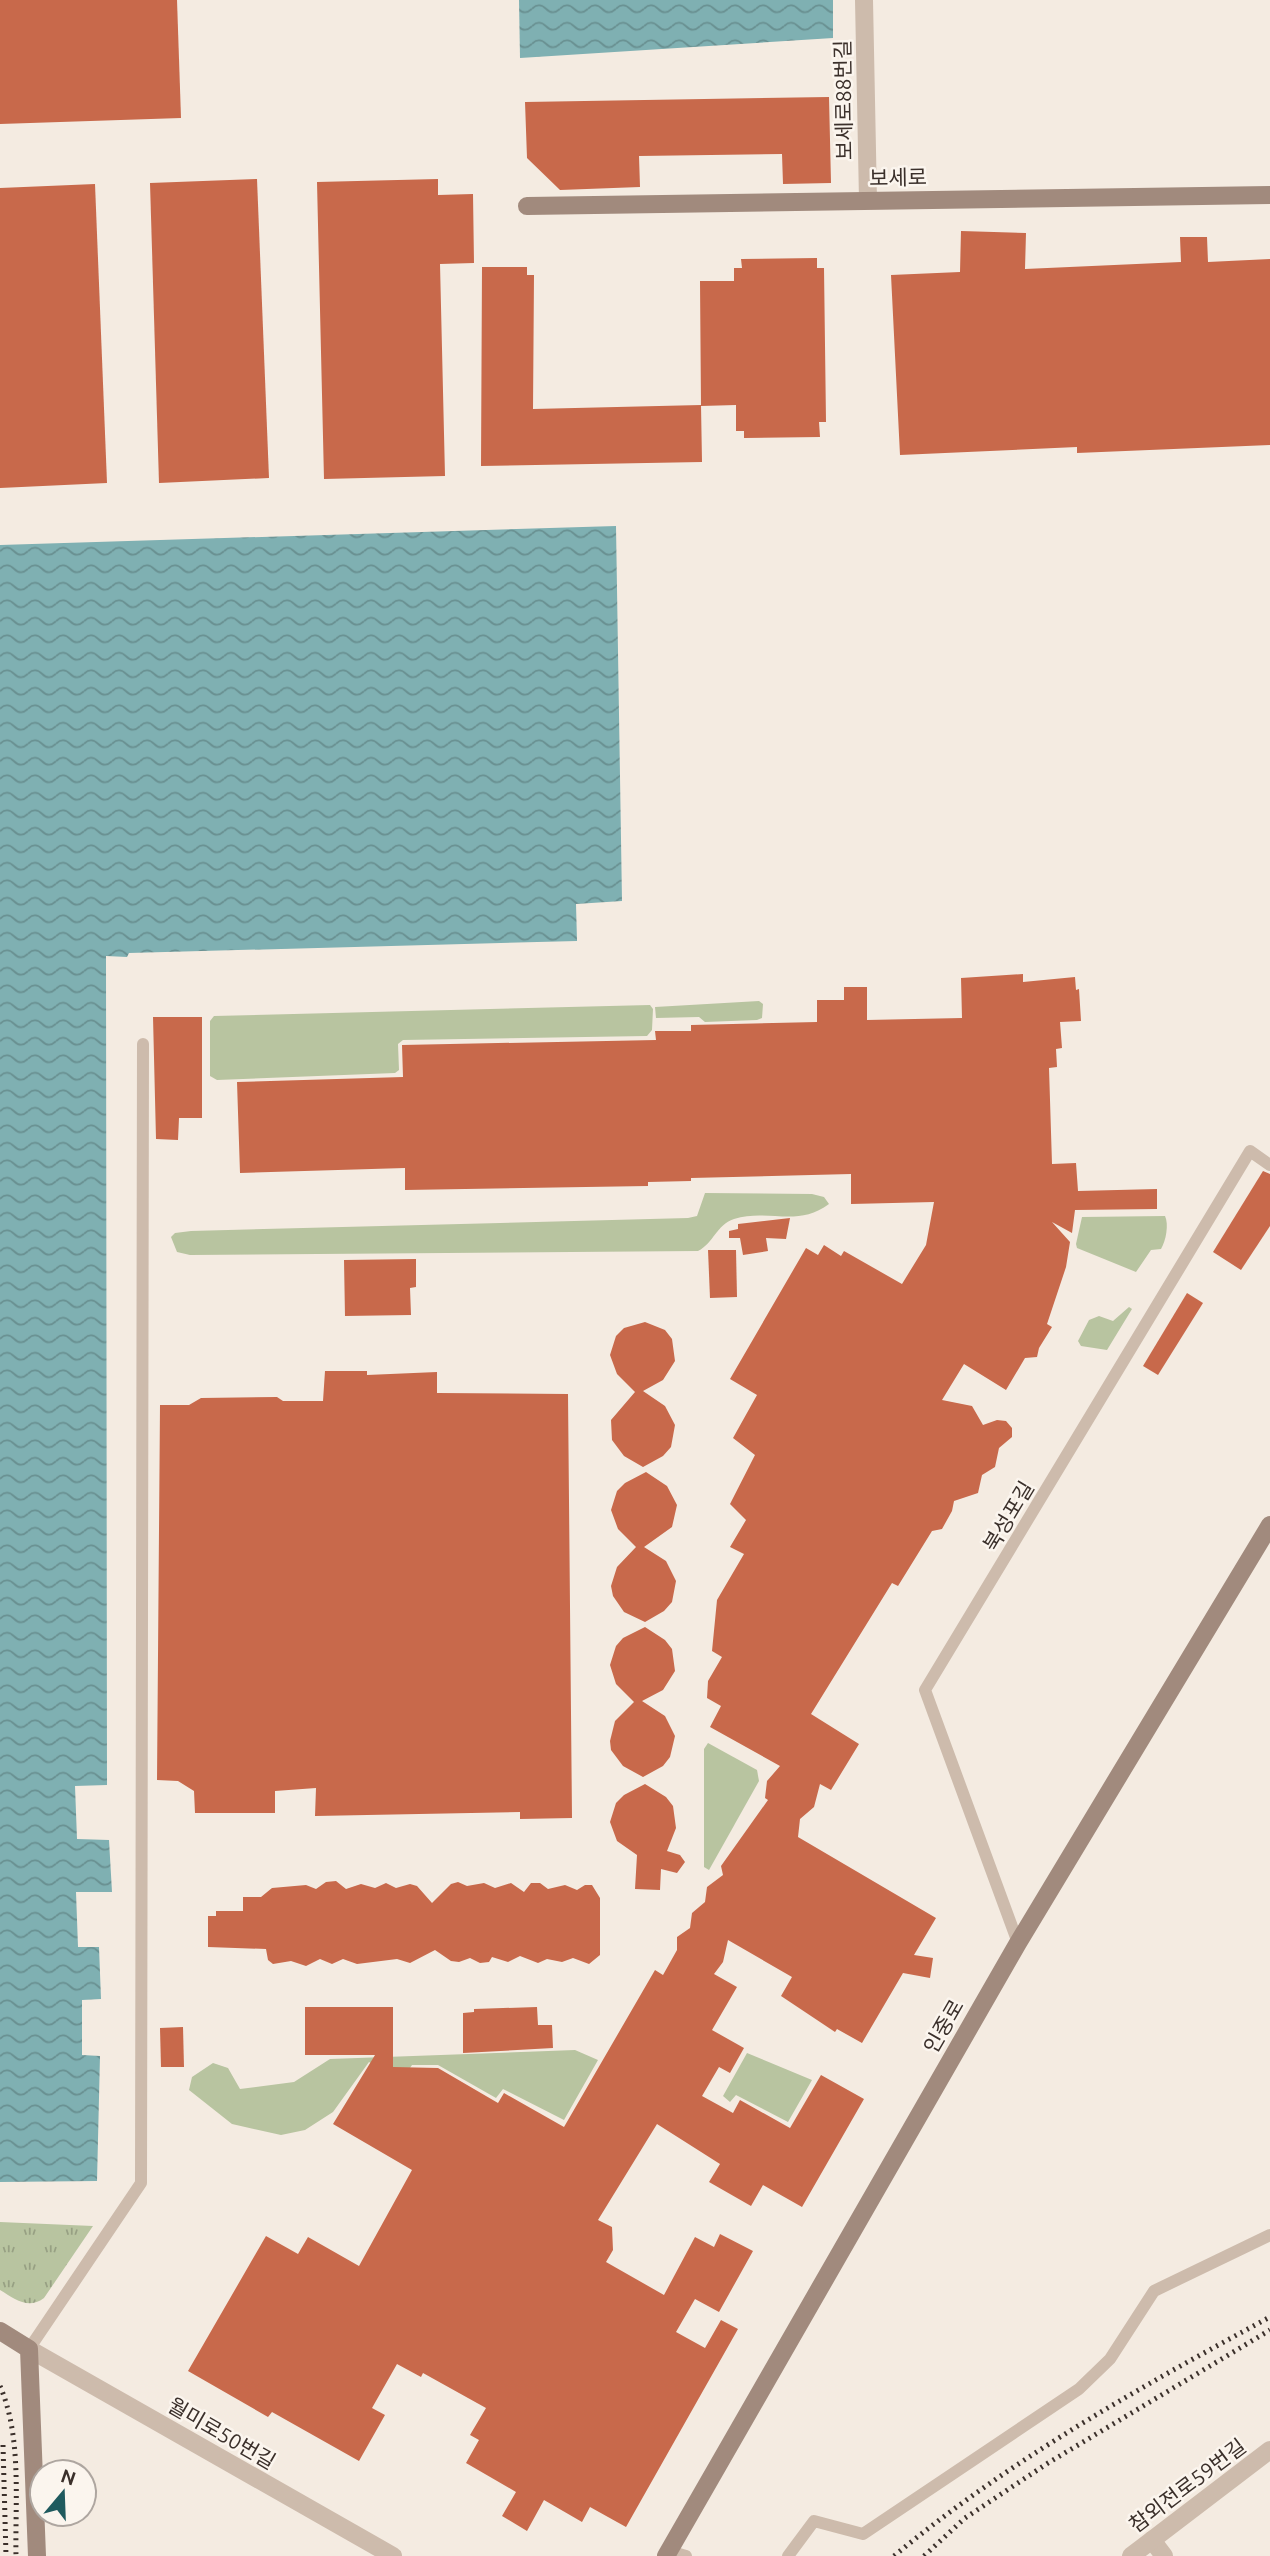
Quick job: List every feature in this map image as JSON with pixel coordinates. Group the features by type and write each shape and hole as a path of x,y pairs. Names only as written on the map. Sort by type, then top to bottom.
{"main road":[{"name":"보세로","path":"527,206 1270,195"},
{"name":"인중로","path":"673,2554 1018,1943 1270,1525"},
{"path":"0,2331 29,2349 37,2556"}],"street":[{"name":"보세로88번길","path":"864,0 868,200"},
{"name":"월미로50번길","path":"29,2349 393,2556"},
{"name":"참외전로59번길","path":"1131,2556 1270,2450"},
{"path":"1152,2540 1164,2556"}],"lane":[{"path":"29,2349 141,2183 143,1044"},
{"name":"북성포길","path":"1018,1943 925,1689 1250,1152 1270,1165"},
{"path":"788,2556 814,2521 863,2534 986,2453 1079,2389 1110,2359 1154,2291 1270,2235"}],"green space":[{"path":"759,1001 763,1004 762,1018 757,1020 705,1022 699,1017 656,1018 655,1007"},
{"path":"650,1005 653,1009 652,1030 647,1036 403,1040 398,1044 399,1070 395,1073 217,1080 210,1076 210,1021 214,1016"},
{"path":"705,1193 812,1194 824,1197 829,1204 805,1215 759,1215 734,1219 723,1225 698,1251 190,1255 177,1252 171,1237 175,1233 191,1231 688,1218 697,1216"},
{"path":"1165,1216 1167,1228 1163,1246 1161,1249 1151,1250 1136,1272 1077,1248 1082,1217"},
{"path":"1129,1307 1132,1309 1107,1350 1081,1346 1078,1341 1089,1320 1099,1316 1113,1321"},
{"path":"708,1743 757,1770 759,1781 709,1870 704,1867 704,1749"},
{"path":"575,2050 598,2060 564,2120 503,2089 496,2098 438,2065 412,2065 402,2080 369,2062 333,2112 305,2130 281,2135 232,2124 189,2090 192,2077 213,2063 228,2068 240,2089 294,2082 330,2059"},
{"path":"747,2053 812,2080 788,2122 736,2095 730,2102 723,2096"},
{"path":"0,2222 93,2226 44,2298 27,2303 0,2290"}],"water":[{"path":"519,0 833,0 833,38 520,58"},
{"path":"616,526 622,901 576,904 577,941 129,953 127,957 106,956 107,1785 75,1786 77,1839 109,1840 112,1892 76,1892 78,1947 99,1947 101,1999 82,2000 82,2055 100,2056 97,2181 0,2182 0,545"}],"building":[{"path":"0,0 177,0 181,118 0,124"},
{"path":"829,97 831,183 783,184 782,154 639,156 640,187 560,190 527,158 525,102"},
{"path":"257,179 269,478 159,483 150,183"},
{"path":"438,179 438,195 473,194 474,263 440,264 445,476 324,479 317,182"},
{"path":"95,184 107,483 0,488 0,188"},
{"path":"961,231 1026,233 1025,269 1181,262 1180,237 1207,237 1208,262 1270,259 1270,445 1077,453 1077,447 900,455 891,275 960,272"},
{"path":"817,258 817,268 824,268 826,422 819,422 820,437 744,438 744,431 736,431 736,405 701,406 700,281 734,281 734,268 742,268 741,259"},
{"path":"482,267 527,267 527,275 534,275 533,409 701,405 702,462 481,466"},
{"path":"1023,974 1023,982 1075,977 1076,990 1079,989 1081,1021 1060,1022 1062,1048 1056,1049 1057,1067 1049,1068 1052,1164 1076,1163 1078,1191 1157,1189 1157,1209 1075,1210 1072,1233 1052,1222 1070,1242 1066,1267 1047,1324 1052,1327 1039,1348 1037,1357 1025,1358 1006,1390 964,1364 942,1400 972,1406 983,1425 997,1420 1006,1421 1012,1428 1012,1437 999,1448 995,1467 982,1475 978,1493 954,1501 952,1511 942,1529 932,1531 898,1586 892,1583 811,1714 859,1744 831,1790 820,1784 814,1807 800,1819 798,1837 936,1918 914,1955 933,1958 930,1978 903,1973 862,2043 837,2029 835,2032 781,1996 792,1977 728,1940 723,1962 714,1974 737,1987 712,2030 744,2048 730,2073 719,2067 702,2096 733,2113 740,2100 790,2128 821,2075 864,2099 802,2207 763,2185 751,2206 709,2182 720,2164 657,2124 598,2220 612,2227 613,2250 606,2262 664,2295 695,2237 714,2247 720,2234 753,2251 719,2312 695,2299 676,2332 705,2348 721,2320 738,2329 626,2527 590,2507 582,2522 544,2500 527,2531 502,2516 516,2492 466,2463 479,2440 470,2435 486,2408 423,2373 421,2377 397,2364 372,2408 385,2415 359,2461 272,2412 268,2417 188,2371 266,2236 298,2254 308,2237 359,2266 412,2170 333,2124 375,2055 305,2055 305,2007 393,2007 393,2067 438,2068 498,2103 504,2093 564,2127 655,1970 663,1975 677,1950 677,1937 690,1928 692,1913 705,1902 707,1887 723,1875 721,1866 768,1800 765,1798 767,1781 780,1766 710,1727 721,1706 707,1698 708,1681 722,1657 712,1651 717,1600 744,1554 730,1547 746,1520 730,1504 755,1455 733,1438 757,1395 730,1379 806,1248 818,1255 824,1245 841,1256 844,1251 902,1284 926,1245 934,1202 851,1204 851,1174 691,1178 691,1181 648,1182 648,1186 405,1190 405,1168 240,1173 237,1082 403,1077 402,1045 656,1040 655,1031 691,1031 691,1025 817,1022 817,1000 844,1000 844,987 867,987 867,1020 962,1018 961,978"},
{"path":"153,1017 202,1017 202,1118 179,1118 178,1140 156,1139"},
{"path":"1263,1171 1270,1174 1270,1226 1241,1270 1213,1252"},
{"path":"790,1218 786,1239 766,1238 768,1251 743,1255 740,1238 729,1238 729,1231 738,1229 738,1224"},
{"path":"708,1250 736,1250 737,1297 710,1298"},
{"path":"416,1259 416,1287 410,1288 411,1315 345,1316 344,1260"},
{"path":"1187,1293 1203,1303 1158,1375 1143,1366"},
{"path":"645,1322 665,1330 672,1339 675,1361 663,1380 643,1391 665,1406 675,1425 671,1447 663,1456 643,1467 624,1456 612,1440 611,1420 635,1392 617,1374 610,1355 616,1336 624,1328"},
{"path":"325,1371 367,1371 367,1375 437,1372 437,1393 568,1394 572,1818 520,1819 520,1812 315,1816 316,1788 275,1791 275,1813 195,1813 194,1791 178,1781 157,1780 160,1405 189,1405 201,1398 277,1397 283,1401 323,1401"},
{"path":"646,1472 667,1486 677,1505 672,1527 644,1547 666,1561 676,1581 672,1602 664,1611 645,1622 624,1612 613,1596 611,1586 617,1567 636,1547 618,1529 611,1510 617,1491 625,1483"},
{"path":"645,1627 665,1640 672,1649 675,1671 663,1690 642,1701 665,1716 675,1736 670,1757 663,1766 643,1777 623,1766 611,1750 610,1741 615,1721 634,1702 616,1684 610,1665 616,1646 623,1638"},
{"path":"645,1784 666,1797 673,1806 676,1828 667,1851 680,1855 685,1862 677,1873 661,1869 660,1890 635,1889 637,1855 617,1841 610,1822 616,1803 624,1795"},
{"path":"336,1881 346,1889 361,1884 375,1888 386,1883 396,1888 410,1884 417,1886 432,1903 451,1884 458,1882 467,1886 484,1883 495,1888 511,1883 524,1892 531,1883 540,1883 548,1889 565,1885 577,1890 585,1885 592,1885 600,1898 600,1955 589,1964 573,1958 562,1962 547,1959 538,1963 520,1956 508,1962 492,1957 489,1962 480,1963 470,1958 459,1962 451,1961 435,1950 410,1963 397,1959 357,1964 343,1959 332,1964 320,1959 306,1966 291,1961 273,1964 268,1960 266,1949 208,1947 208,1916 216,1916 216,1911 243,1911 243,1897 261,1897 272,1888 306,1885 316,1889 326,1882"},
{"path":"537,2007 538,2025 552,2025 553,2048 463,2053 463,2013 474,2012 474,2009"},
{"path":"183,2027 184,2067 161,2067 160,2028"}],"railway":[{"path":"894,2556 983,2488 1076,2427 1270,2317"},
{"path":"924,2556 965,2518 1048,2463 1270,2330"},
{"path":"0,2386 12,2426 16,2556"},
{"path":"3,2445 6,2556"}]}
